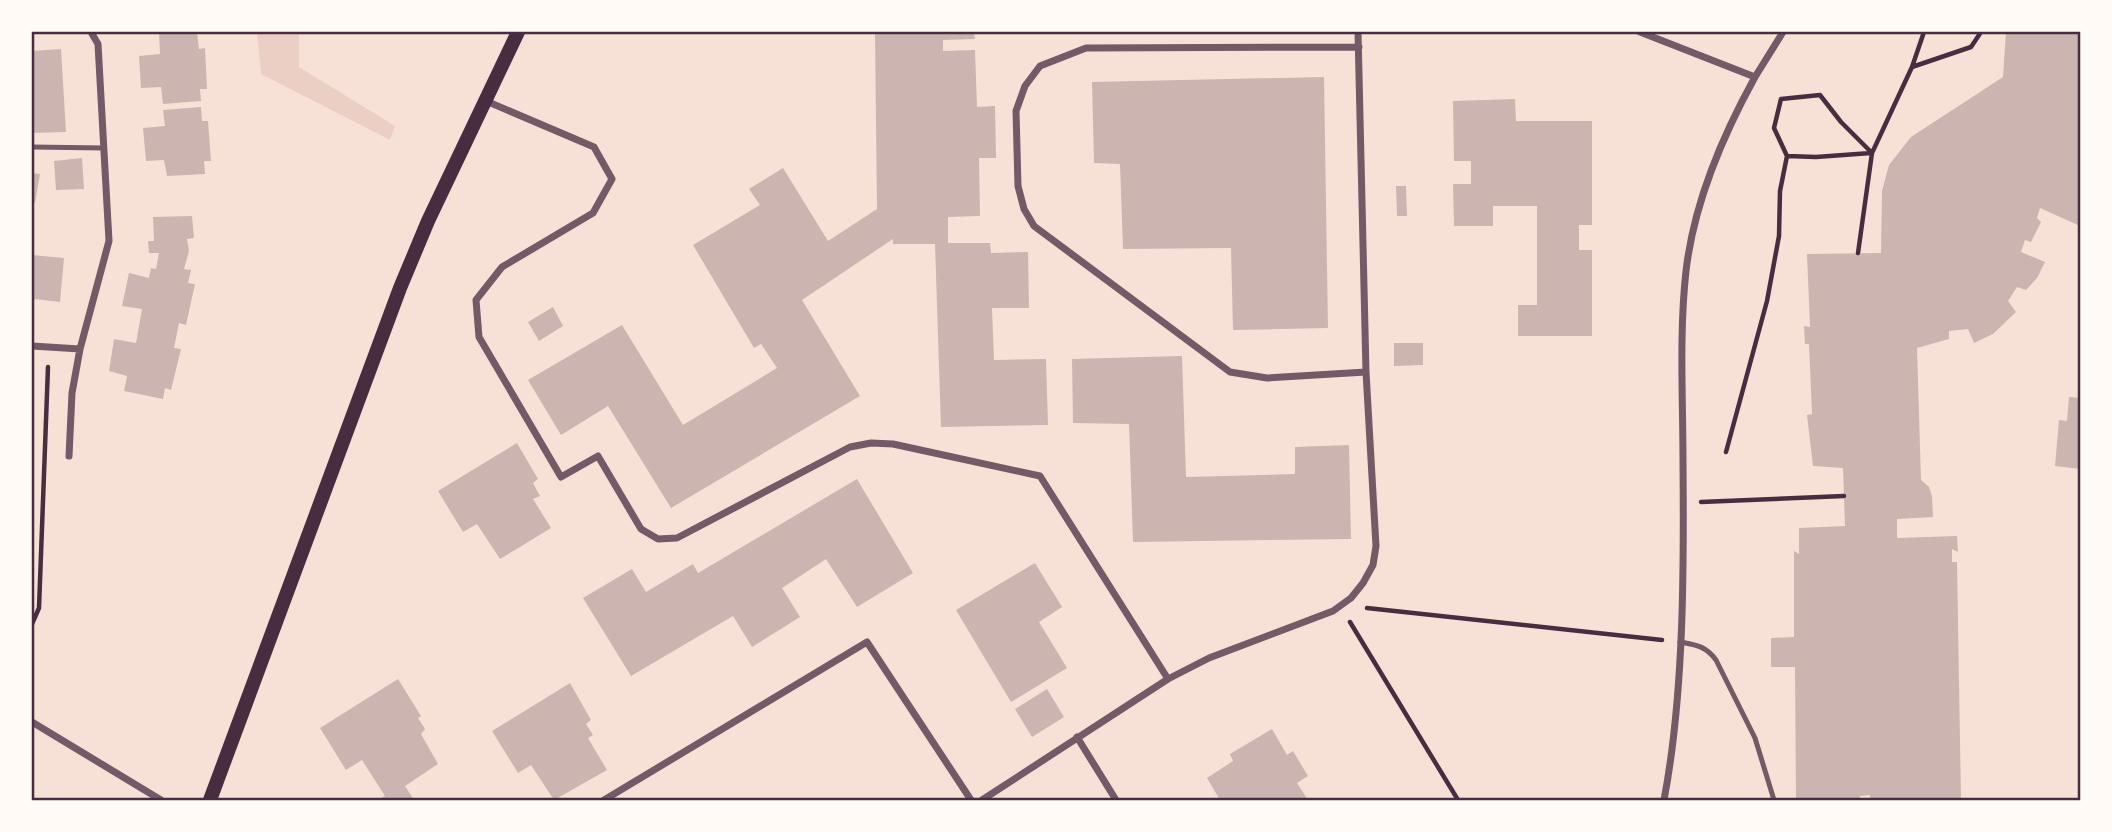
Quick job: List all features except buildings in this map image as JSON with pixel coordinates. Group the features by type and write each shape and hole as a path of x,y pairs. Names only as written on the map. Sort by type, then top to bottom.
{"main road":[{"path":"210,800 400,288 428,221 518,32"}],"street":[{"path":"69,457 72,393 80,349 109,241 98,44 91,32"},
{"path":"982,800 1168,679 1209,658 1333,611 1363,583 1373,565 1376,546 1366,372 1358,32"},
{"path":"1640,32 1755,77"},
{"path":"1664,800 1680,642 1684,503 1682,339 1686,269 1704,191 1728,126 1783,32"},
{"path":"1359,47 1086,48 1040,66 1025,86 1016,111 1018,186 1024,209 1034,226 1230,372 1267,378 1366,372"},
{"path":"486,101 594,146 612,179 593,213 502,267 476,300 479,337 561,477 597,456 641,529 658,539 677,538 850,447 871,443 893,444 1040,476 1168,679"},
{"path":"32,346 80,349"},
{"path":"604,800 867,642 971,800"},
{"path":"32,722 162,800"},
{"path":"1077,737 1116,800"}],"lane":[{"path":"32,147 104,148"},
{"path":"1680,642 1709,650 1716,660 1755,738 1774,800"}],"path":[{"path":"1858,253 1872,153 1912,67 1924,32"},
{"path":"1912,67 1971,47 1981,32"},
{"path":"1726,452 1767,301 1779,236 1780,191 1787,156 1774,128 1781,99 1820,95 1872,153"},
{"path":"1787,156 1816,158 1872,153"},
{"path":"32,624 39,608 49,345"},
{"path":"1684,503 1844,496"},
{"path":"1340,606 1660,640"},
{"path":"1340,606 1458,800"}],"shaded area":[{"path":"257,32 299,32 299,67 395,126 390,140 261,74"}]}
